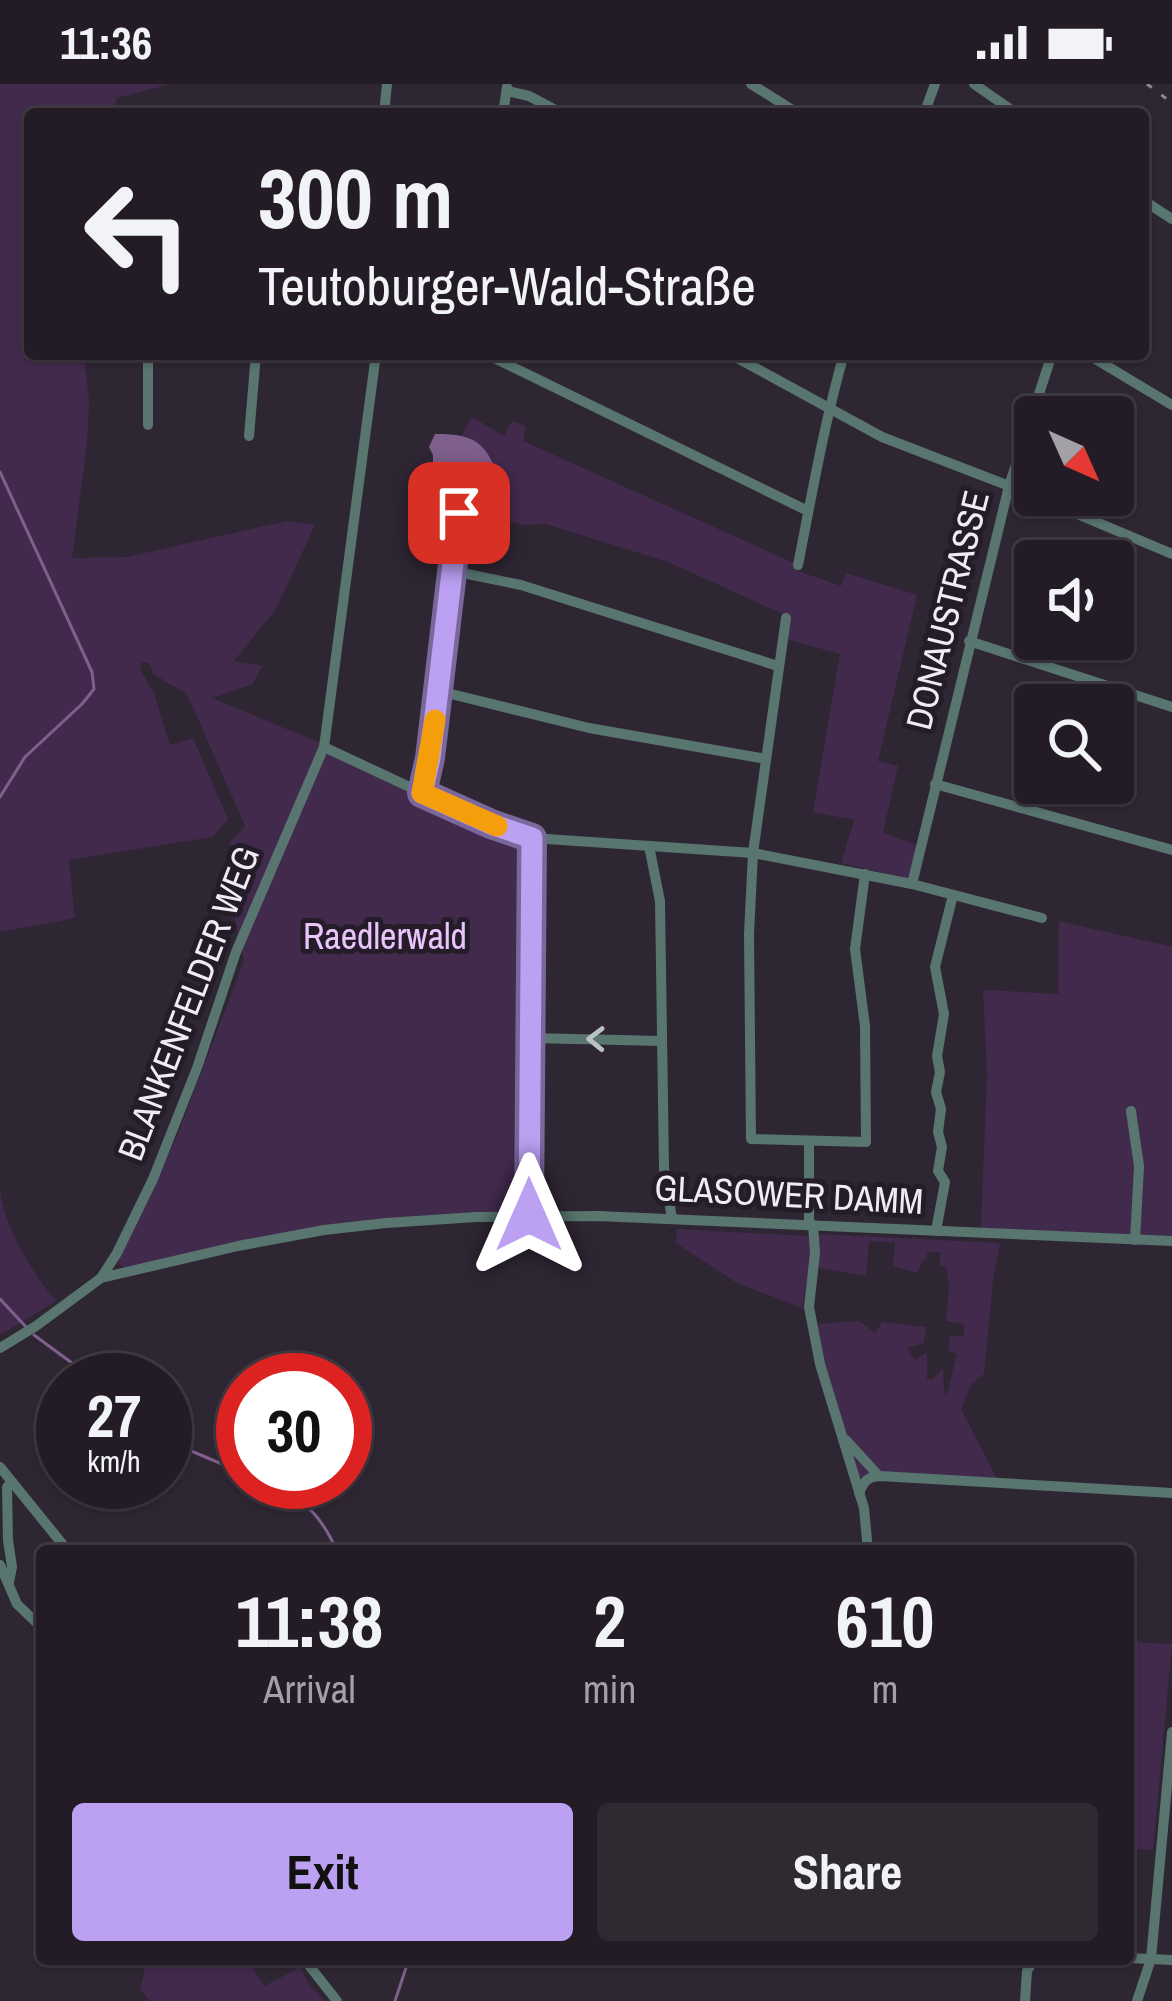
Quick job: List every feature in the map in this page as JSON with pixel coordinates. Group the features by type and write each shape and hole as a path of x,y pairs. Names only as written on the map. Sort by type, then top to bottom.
{"street":[{"path":"751,84 789,108"},
{"path":"974,84 1008,108"},
{"path":"507,87 551,108"},
{"path":"148,360 148,425"},
{"path":"249,436 255,360"},
{"name":"BLANKENFELDER WEG","path":"101,1278 153,1179 236,952 324,747 375,360"},
{"path":"498,360 808,511"},
{"path":"741,360 882,437 1172,554"},
{"path":"798,565 842,360"},
{"name":"DONAUSTRASSE","path":"912,884 1009,486 1050,360"},
{"path":"1097,360 1172,405"},
{"path":"422,793 459,513"},
{"path":"453,571 521,585 778,666"},
{"path":"786,617 753,853 749,934 752,1139 866,1142 865,1026 855,949 865,874"},
{"path":"969,641 1172,707"},
{"path":"439,691 589,728 766,759"},
{"path":"324,747 491,824 532,838 753,853 912,884 1042,918"},
{"path":"935,784 1172,850"},
{"path":"529,1215 532,838"},
{"path":"649,846 660,901 664,1168 672,1219"},
{"path":"936,1231 945,1182 938,1171 942,1147 936,1092 944,1014 934,967 953,895"},
{"path":"530,1038 662,1041"},
{"path":"1131,1111 1139,1166 1135,1240"},
{"path":"809,1142 814,1253 809,1307 820,1364 864,1508 867,1545"},
{"name":"GLASOWER DAMM","path":"0,1348 101,1278 324,1230 406,1221 529,1215 1172,1241"},
{"path":"841,1434 880,1477"},
{"path":"0,1467 63,1545"},
{"path":"859,1493 870,1477 1172,1493"},
{"path":"9,1582 7,1487 12,1482"},
{"path":"0,1554 8,1540"},
{"path":"0,1565 17,1604 36,1623"},
{"path":"1137,2001 1151,1959 1172,1732"},
{"path":"1134,1958 1172,1960"},
{"path":"309,1965 337,2001"},
{"path":"1025,2001 1030,1965"}],"green space":[{"name":"Raedlerwald","path":"0,84 170,84 116,98 115,108 24,108 24,360 85,360 89,400 72,558 127,557 287,521 315,525 276,609 234,661 262,666 253,684 212,698 323,744 529,841 524,1212 432,1216 125,1268 118,1263 177,1136 244,961 229,893 245,881 230,842 245,826 187,694 153,674 149,662 141,663 141,671 154,693 170,745 193,738 228,819 212,837 69,860 75,918 0,932"},
{"path":"472,417 504,436 512,421 526,426 523,441 796,564 798,571 841,586 846,573 917,595 878,761 898,766 883,832 918,846 909,879 841,863 854,820 813,812 840,654 786,639 787,616 668,562 546,524 523,525 466,512 442,481"},
{"path":"1059,921 1172,947 1172,1237 981,1228 987,1074 983,990 1058,994"},
{"path":"0,1189 20,1248 56,1301 0,1335"},
{"path":"677,1229 808,1236 812,1253 802,1308 737,1283 676,1243"},
{"path":"816,1234 1000,1243 984,1374 972,1383 961,1409 998,1481 859,1477 816,1335 819,1324 859,1321 875,1333 882,1322 926,1327 924,1343 907,1348 915,1360 927,1352 927,1379 932,1380 943,1368 947,1395 957,1354 948,1351 950,1336 963,1336 965,1325 946,1321 949,1285 946,1267 940,1266 940,1252 927,1252 917,1273 893,1266 895,1243 869,1241 866,1276 815,1267"},
{"path":"1134,1642 1172,1644 1153,1850 1134,1848"},
{"path":"143,1965 260,1965 253,1969 265,1986 300,1967 325,2001 150,2001 140,1990"}],"shaded area":[{"path":"435,434 467,437 481,446 497,473 486,489 433,478 429,447"}],"waterway":[{"path":"0,472 92,672 94,689 25,757 0,797"},
{"path":"0,1299 27,1328"},
{"path":"34,1335 58,1353"},
{"path":"192,1451 216,1462"},
{"path":"309,1509 334,1545"},
{"path":"395,2001 407,1965"}],"railway":[{"path":"1147,84 1172,103"}],"slow traffic":[{"path":"435,720 422,793 497,826"}],"route":[{"path":"459,513 422,793 532,838 529,1215"}]}
